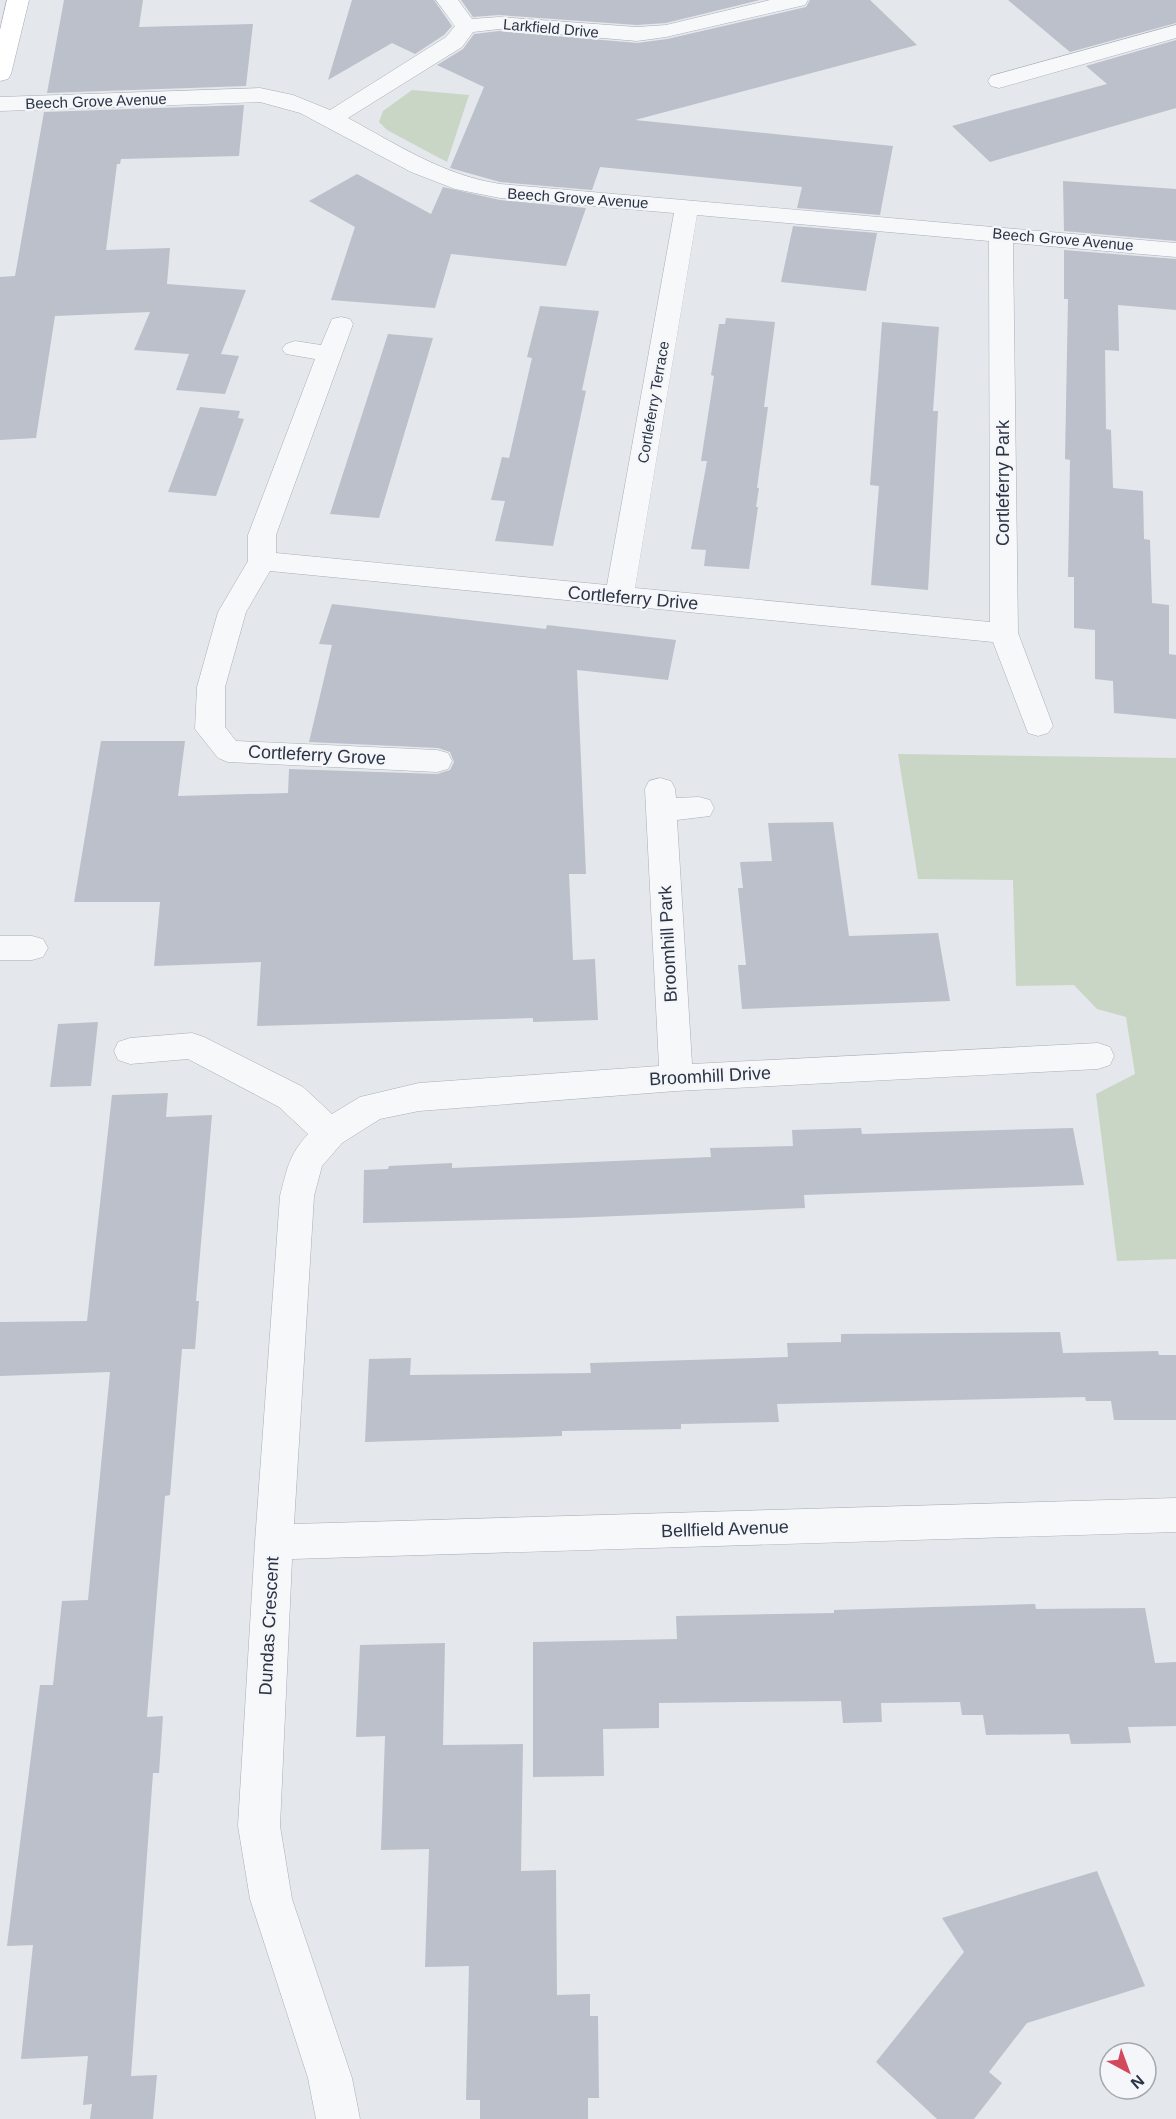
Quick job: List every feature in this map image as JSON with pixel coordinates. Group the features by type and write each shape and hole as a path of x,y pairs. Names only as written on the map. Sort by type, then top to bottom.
{"main road":[{"path":"0,74 18,0"}],"street":[{"path":"331,119 454,42 466,26 447,0"},
{"name":"Larkfield Drive","path":"466,26 499,23 637,34 666,32 797,0"},
{"path":"999,81 1176,32"},
{"path":"1014,53 1034,71"},
{"name":"Beech Grove Avenue","path":"0,104 260,95 285,98 331,119 441,177 468,186 500,192 687,206 1176,250"},
{"name":"Cortleferry Terrace","path":"619,597 687,206"},
{"name":"Cortleferry Park","path":"1001,234 1004,633 1038,726"},
{"name":"Cortleferry Grove","path":"340,324 331,354 262,535 262,561 232,612 211,687 210,729 228,751 437,761"},
{"path":"295,349 331,354"},
{"name":"Cortleferry Drive","path":"262,561 1004,633"},
{"name":"Broomhill Park","path":"676,1078 660,799 699,808"},
{"path":"0,948 32,948"},
{"path":"130,1051 192,1046 291,1097 330,1133"},
{"name":"Broomhill Drive","path":"330,1133 372,1107 420,1097 676,1078 1098,1056"},
{"name":"Dundas Crescent","path":"330,1133 306,1160 297,1196 274,1542 259,1826 271,1899 330,2078 338,2119"},
{"name":"Bellfield Avenue","path":"274,1542 1176,1515"}],"green space":[{"path":"412,90 469,95 447,162 387,130 379,122 383,111"},
{"path":"898,754 1176,758 1176,1259 1117,1261 1096,1094 1135,1074 1126,1017 1097,1009 1074,985 1016,986 1013,880 918,879"}],"building":[{"path":"64,0 143,0 139,27 253,24 246,86 47,93"},
{"path":"352,0 434,0 452,26 444,35 415,54 392,43 328,80"},
{"path":"461,0 760,0 666,23 637,25 499,15 473,17"},
{"path":"810,0 870,0 917,45 635,120 893,146 880,215 797,208 802,187 600,167 592,190 500,182 450,168 484,87 437,65 463,49 474,34 499,31 637,43 667,39 806,7"},
{"path":"1008,0 1176,0 1176,23 1070,52"},
{"path":"1176,40 1176,108 990,162 952,126 1107,84 1086,66"},
{"path":"244,105 239,156 121,159 120,164 117,164 106,250 170,248 167,284 246,290 221,354 239,356 225,394 176,390 189,354 134,350 150,312 55,316 36,438 0,440 0,277 15,276 44,112"},
{"path":"357,174 431,214 443,187 500,200 586,208 566,266 451,254 435,308 331,300 355,227 309,201"},
{"path":"1063,181 1176,189 1176,241 1064,231"},
{"path":"793,226 877,233 866,291 781,282"},
{"path":"1064,250 1176,259 1176,310 1118,305 1119,351 1105,350 1106,429 1111,430 1113,488 1143,491 1144,539 1150,540 1152,603 1169,605 1169,654 1176,655 1176,719 1114,713 1113,681 1095,679 1095,630 1074,628 1074,577 1068,577 1070,460 1065,459 1068,299 1064,299"},
{"path":"540,306 599,311 582,390 586,391 553,546 495,541 505,501 491,500 502,457 509,458 532,358 527,357"},
{"path":"726,318 775,322 764,407 768,407 757,488 759,488 756,507 758,507 749,569 704,566 706,550 691,549 707,461 701,461 714,376 711,375 719,324 725,324"},
{"path":"882,322 939,327 933,411 938,411 928,590 871,585 879,486 870,485"},
{"path":"388,334 433,338 379,518 330,514"},
{"path":"200,407 240,411 238,418 244,419 216,496 168,492"},
{"path":"332,604 546,629 547,625 676,640 668,680 577,670 586,874 569,874 573,960 595,959 598,1020 533,1022 533,1018 257,1026 261,962 154,966 160,902 74,902 101,741 185,741 178,796 288,793 289,769 437,774 450,770 454,762 450,752 438,748 309,742 332,645 319,644"},
{"path":"833,822 849,936 938,933 950,1001 742,1009 738,965 746,965 738,888 743,888 740,862 772,861 768,823"},
{"path":"98,1022 91,1086 50,1087 58,1024"},
{"path":"168,1093 166,1117 212,1115 196,1301 199,1301 195,1349 182,1349 170,1495 165,1496 147,1717 163,1716 159,1773 153,1773 131,2076 157,2075 153,2119 90,2119 92,2104 83,2105 88,2056 21,2059 33,1945 7,1946 40,1685 53,1685 62,1601 88,1600 110,1372 0,1376 0,1322 87,1321 112,1095"},
{"path":"861,1128 862,1134 1073,1128 1084,1185 804,1195 805,1208 570,1218 363,1223 364,1170 388,1169 389,1166 452,1163 452,1168 711,1157 710,1148 793,1146 792,1130"},
{"path":"1060,1332 1063,1353 1158,1351 1159,1355 1176,1355 1176,1420 1114,1420 1111,1401 1086,1401 1085,1397 777,1404 779,1422 681,1424 681,1429 562,1431 562,1436 365,1442 369,1359 411,1358 410,1375 591,1373 590,1363 788,1357 787,1343 841,1342 841,1334"},
{"path":"1035,1604 1036,1609 1145,1608 1155,1663 1176,1662 1176,1726 1128,1727 1131,1743 1071,1744 1069,1734 986,1735 983,1715 962,1715 960,1702 881,1703 882,1722 843,1723 841,1701 659,1703 659,1728 603,1729 604,1776 533,1777 533,1642 677,1639 676,1616 834,1613 834,1610"},
{"path":"445,1643 443,1745 523,1744 521,1871 556,1870 557,1995 590,1994 590,2016 598,2016 599,2098 588,2098 588,2119 480,2119 480,2100 466,2100 469,1966 425,1967 429,1849 381,1850 385,1736 356,1737 360,1645"},
{"path":"1097,1871 1145,1986 1027,2023 989,2072 1002,2083 974,2119 937,2119 876,2062 964,1952 942,1918"}]}
